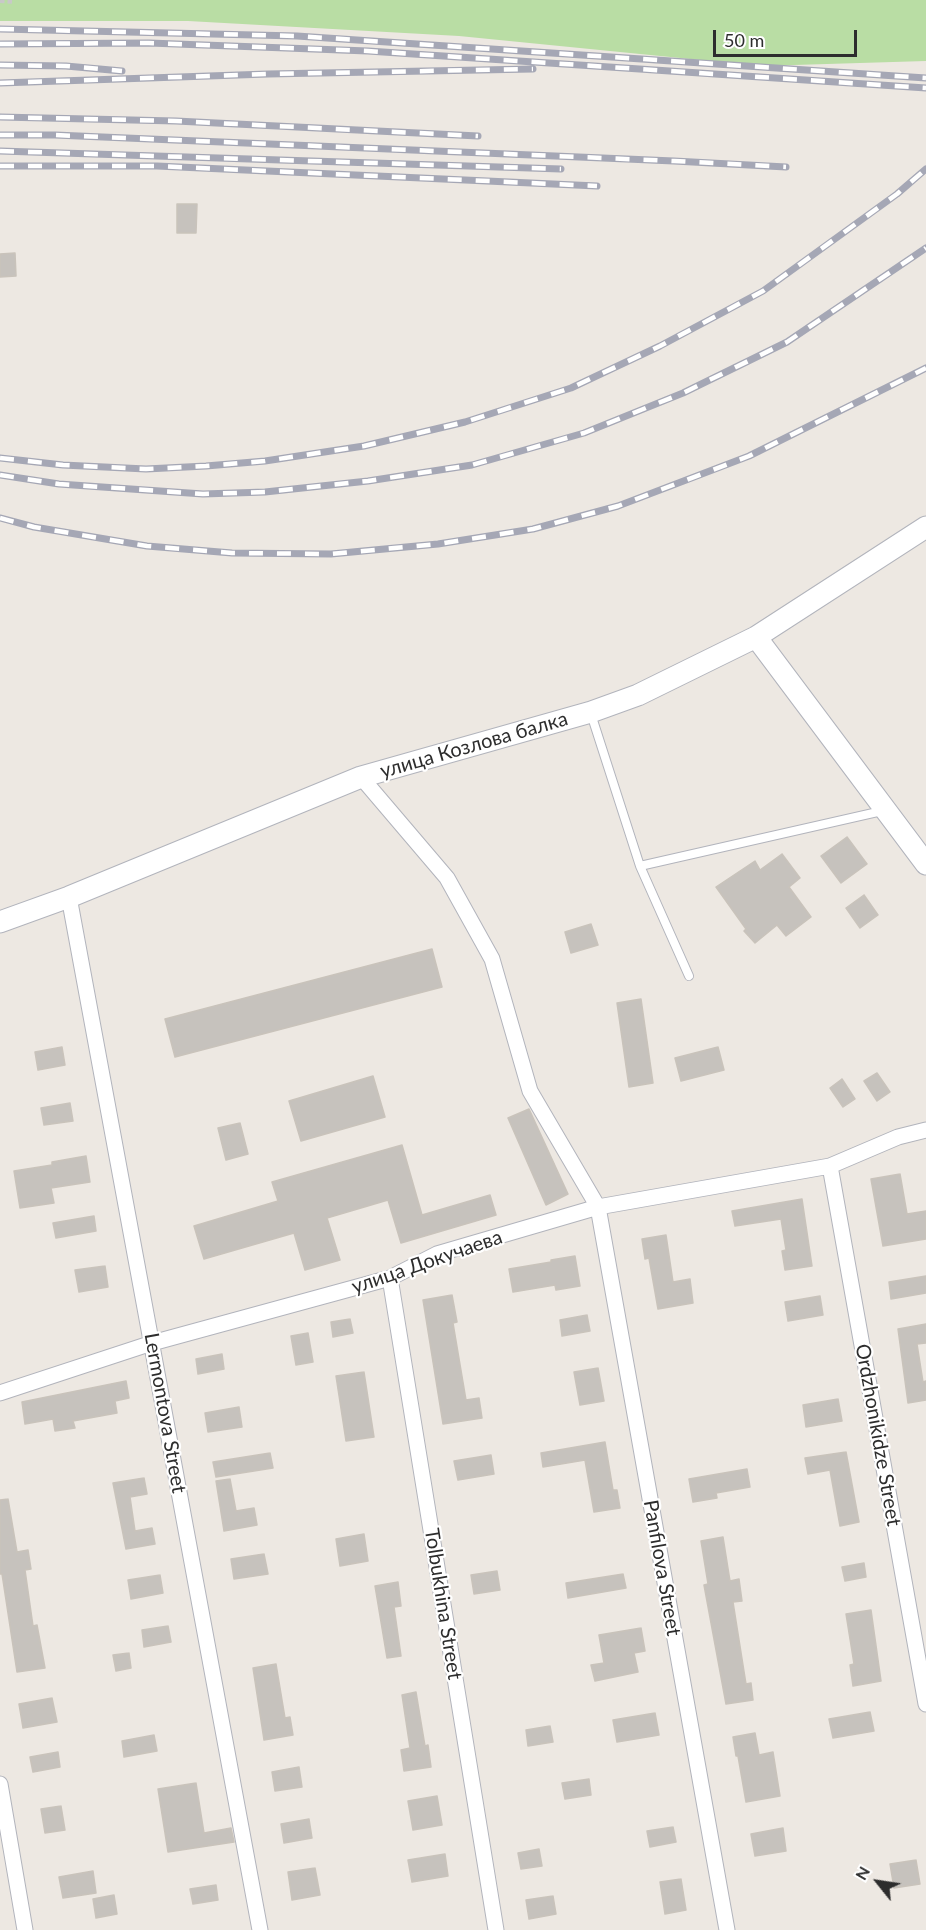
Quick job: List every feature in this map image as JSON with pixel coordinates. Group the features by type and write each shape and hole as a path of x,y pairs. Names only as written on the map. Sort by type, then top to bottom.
{"main road":[{"name":"улица Козлова балка","path":"0,922 69,897 361,777 591,712 638,695 756,637 926,527"},
{"path":"756,637 926,864"}],"street":[{"path":"361,777 447,878 492,959 530,1091 598,1207"},
{"name":"Lermontova Street","path":"69,897 261,1930"},
{"name":"улица Докучаева","path":"0,1393 152,1343 390,1278 437,1254 598,1207 830,1166 898,1137 926,1130"},
{"name":"Ordzhonikidze Street","path":"830,1166 926,1704"},
{"name":"Panfilova Street","path":"598,1207 727,1930"},
{"name":"Tolbukhina Street","path":"390,1278 496,1930"},
{"path":"0,1784 25,1930"}],"lane":[{"path":"591,712 640,866 689,976"},
{"path":"640,866 886,810"}],"path":[{"path":"0,2 15,2"}],"green space":[{"path":"0,0 926,0 926,61 761,66 459,36 188,21 0,21"}],"building":[{"path":"177,204 197,204 196,233 177,233"},
{"path":"15,253 16,276 0,277 0,254"},
{"path":"847,837 867,864 841,883 821,856"},
{"path":"782,854 800,878 789,887 811,917 786,936 777,925 755,943 744,931 746,929 716,887 755,861 760,870"},
{"path":"864,895 878,915 860,928 846,908"},
{"path":"591,924 598,945 571,953 565,932"},
{"path":"432,949 442,987 175,1057 165,1019"},
{"path":"641,999 653,1083 629,1087 617,1003"},
{"path":"62,1047 65,1065 38,1070 35,1052"},
{"path":"718,1047 724,1070 681,1081 675,1058"},
{"path":"877,1073 890,1092 877,1101 864,1081"},
{"path":"373,1076 385,1117 301,1141 289,1101"},
{"path":"842,1079 855,1099 843,1107 830,1088"},
{"path":"70,1103 73,1121 44,1125 41,1108"},
{"path":"529,1109 568,1194 546,1205 508,1118"},
{"path":"240,1123 248,1154 226,1160 218,1128"},
{"path":"402,1145 422,1215 490,1195 496,1215 401,1243 388,1200 327,1218 340,1260 305,1270 294,1233 204,1259 194,1226 278,1201 272,1182"},
{"path":"86,1156 90,1182 51,1188 54,1203 20,1208 14,1171 52,1165 52,1162"},
{"path":"900,1174 907,1214 926,1211 926,1239 883,1246 871,1179"},
{"path":"802,1199 812,1266 785,1270 782,1251 786,1250 781,1219 735,1226 732,1211"},
{"path":"94,1216 96,1231 56,1238 53,1223"},
{"path":"666,1235 673,1282 690,1279 693,1303 658,1309 649,1258 645,1259 642,1239"},
{"path":"575,1256 580,1286 556,1290 555,1285 513,1292 509,1269"},
{"path":"105,1266 108,1287 79,1292 75,1270"},
{"path":"926,1276 926,1293 891,1299 889,1282"},
{"path":"452,1295 457,1322 453,1323 466,1400 479,1398 482,1418 443,1424 423,1300"},
{"path":"820,1296 823,1315 788,1321 785,1302"},
{"path":"587,1315 590,1331 562,1336 560,1320"},
{"path":"350,1319 353,1333 333,1337 331,1322"},
{"path":"926,1324 926,1343 917,1344 923,1382 926,1381 926,1400 908,1403 898,1329"},
{"path":"308,1333 313,1362 296,1365 291,1336"},
{"path":"222,1354 224,1369 198,1374 196,1359"},
{"path":"598,1368 604,1401 580,1405 574,1372"},
{"path":"364,1372 374,1437 346,1441 336,1376"},
{"path":"126,1381 129,1398 115,1401 117,1413 73,1421 75,1428 55,1431 53,1419 25,1424 22,1402"},
{"path":"838,1399 842,1421 806,1427 803,1405"},
{"path":"239,1407 242,1427 208,1432 205,1413"},
{"path":"605,1442 613,1490 617,1490 620,1508 594,1512 585,1460 543,1467 541,1453"},
{"path":"846,1452 859,1522 840,1526 830,1470 808,1474 805,1458"},
{"path":"270,1453 273,1468 216,1477 213,1462"},
{"path":"491,1455 494,1474 458,1480 454,1461"},
{"path":"747,1469 750,1487 716,1493 717,1498 693,1502 689,1479"},
{"path":"144,1478 147,1494 130,1497 135,1531 152,1528 155,1544 126,1549 113,1483"},
{"path":"230,1479 236,1511 254,1508 257,1525 224,1531 216,1481"},
{"path":"8,1499 17,1552 28,1550 31,1569 25,1570 33,1626 37,1625 45,1668 17,1672 2,1574 0,1574 0,1500"},
{"path":"364,1534 368,1561 340,1566 336,1539"},
{"path":"723,1537 730,1581 739,1579 742,1601 733,1602 746,1684 751,1683 753,1700 726,1704 704,1585 708,1584 701,1541"},
{"path":"264,1554 268,1574 234,1579 231,1559"},
{"path":"864,1563 866,1577 845,1581 842,1567"},
{"path":"497,1571 500,1590 474,1594 471,1575"},
{"path":"623,1574 626,1588 568,1598 566,1583"},
{"path":"160,1575 163,1593 131,1599 128,1580"},
{"path":"398,1582 401,1606 394,1607 401,1656 387,1658 375,1586"},
{"path":"871,1610 881,1681 853,1686 850,1665 854,1664 846,1614"},
{"path":"168,1626 171,1642 144,1647 142,1630"},
{"path":"641,1628 645,1651 634,1653 638,1672 595,1681 591,1665 604,1663 599,1635"},
{"path":"129,1653 131,1668 116,1671 113,1655"},
{"path":"276,1664 285,1718 290,1717 293,1735 264,1740 253,1668"},
{"path":"416,1692 431,1767 404,1771 401,1750 410,1748 402,1695"},
{"path":"52,1698 57,1722 23,1728 19,1704"},
{"path":"870,1712 874,1731 833,1738 829,1719"},
{"path":"655,1713 659,1735 617,1742 613,1720"},
{"path":"550,1726 553,1742 528,1746 526,1730"},
{"path":"755,1733 759,1755 773,1752 780,1796 746,1802 733,1737"},
{"path":"154,1735 157,1751 124,1757 122,1741"},
{"path":"58,1752 60,1767 33,1772 30,1757"},
{"path":"299,1767 302,1787 275,1791 272,1772"},
{"path":"589,1779 591,1795 565,1799 562,1783"},
{"path":"196,1783 204,1833 231,1828 234,1842 168,1852 158,1789"},
{"path":"437,1796 442,1825 413,1830 408,1801"},
{"path":"61,1806 65,1830 45,1833 41,1809"},
{"path":"309,1819 312,1838 284,1843 281,1824"},
{"path":"673,1827 676,1842 650,1847 647,1831"},
{"path":"783,1828 786,1851 755,1856 751,1834"},
{"path":"539,1849 542,1866 521,1869 518,1853"},
{"path":"445,1854 448,1876 412,1882 408,1860"},
{"path":"916,1860 920,1884 894,1888 890,1864"},
{"path":"315,1868 320,1895 292,1900 288,1872"},
{"path":"93,1871 96,1893 63,1898 59,1877"},
{"path":"681,1879 686,1910 665,1914 660,1882"},
{"path":"216,1885 218,1900 193,1904 190,1889"},
{"path":"114,1895 117,1914 96,1918 93,1899"},
{"path":"553,1896 556,1914 529,1919 526,1900"}],"railway":[{"path":"0,29 297,36 926,78"},
{"path":"0,44 149,43 368,51 926,88"},
{"path":"0,65 66,66 122,71"},
{"path":"0,83 268,74 533,69"},
{"path":"0,117 176,121 478,136"},
{"path":"0,135 55,135 786,167"},
{"path":"0,151 561,169"},
{"path":"0,166 157,166 597,186"},
{"path":"0,458 63,465 146,469 206,466 265,461 364,446 465,422 571,388 660,346 763,291 897,194 926,169"},
{"path":"0,475 59,484 203,494 265,492 368,481 472,465 584,433 683,393 787,342 926,248"},
{"path":"0,518 34,527 147,546 232,553 331,554 438,544 533,529 618,506 749,456 926,368"}]}
